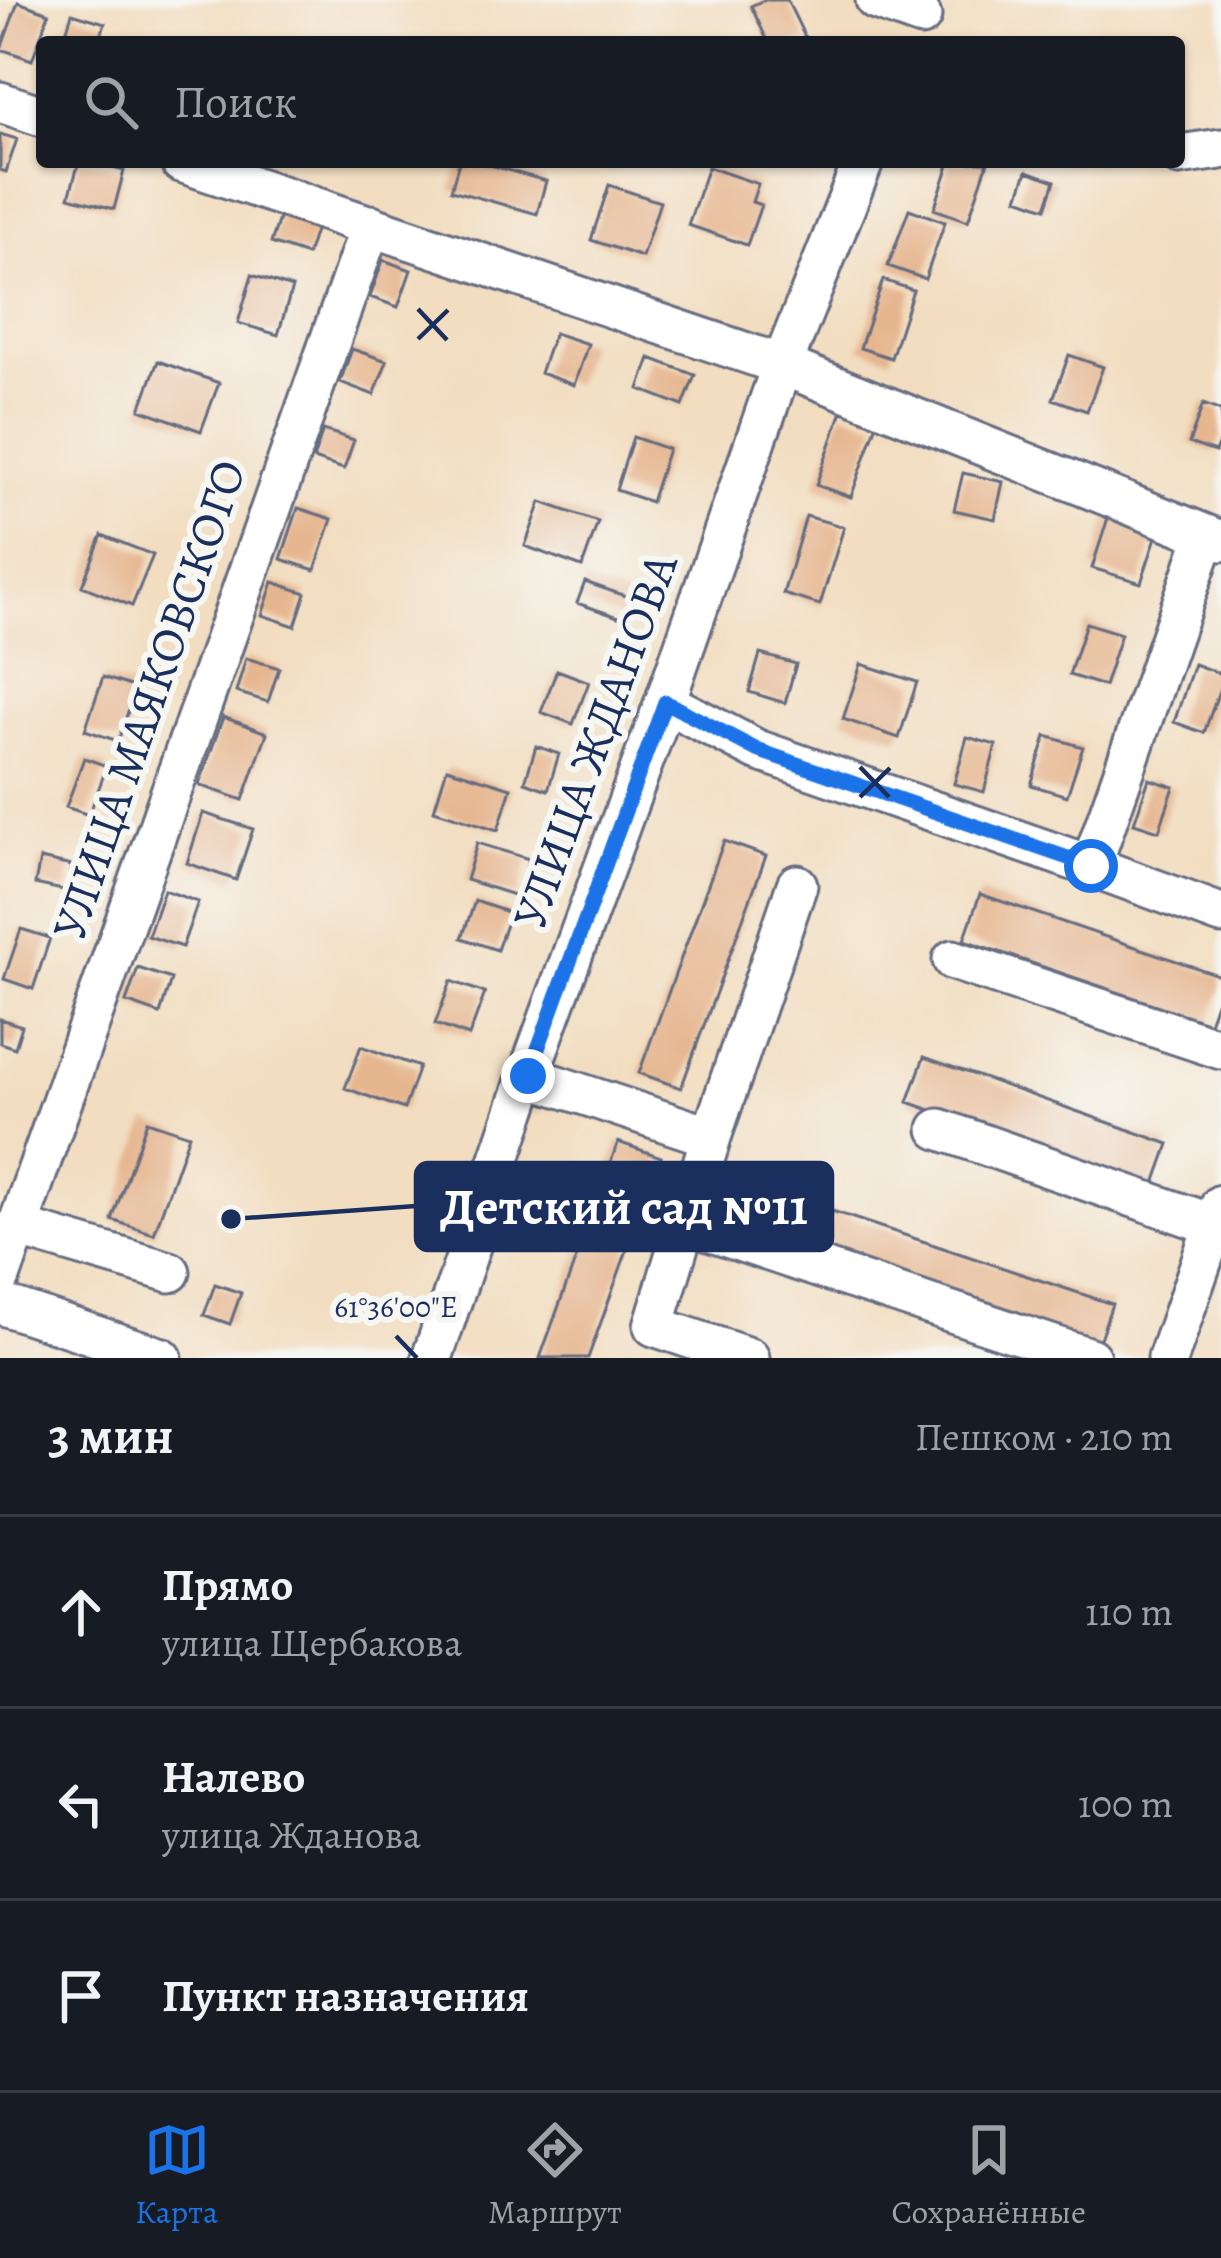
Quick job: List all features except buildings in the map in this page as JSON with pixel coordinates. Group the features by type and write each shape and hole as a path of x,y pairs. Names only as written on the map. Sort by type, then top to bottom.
{"street":[{"path":"876,0 920,20"},
{"path":"0,102 36,114"},
{"path":"1185,154 1221,149"},
{"path":"199,168 782,364 1214,538 1091,866"},
{"name":"УЛИЦА ЖДАНОВА","path":"432,1358 782,364 861,168"},
{"name":"УЛИЦА МАЯКОВСКОГО","path":"0,1277 370,225"},
{"path":"665,702 757,750 1221,914"},
{"path":"749,1358 654,1326 711,1137 797,885"},
{"path":"953,960 1221,1049"},
{"path":"528,1076 711,1137"},
{"path":"939,1129 1217,1215 1168,1358"},
{"path":"686,1223 1090,1358"},
{"path":"17,1227 170,1272"},
{"path":"0,1304 162,1358"}],"place":[{"name":"Детский сад №11","path":"231,1219"}],"route":[{"path":"528,1076 665,702 757,750 1091,866"}]}
